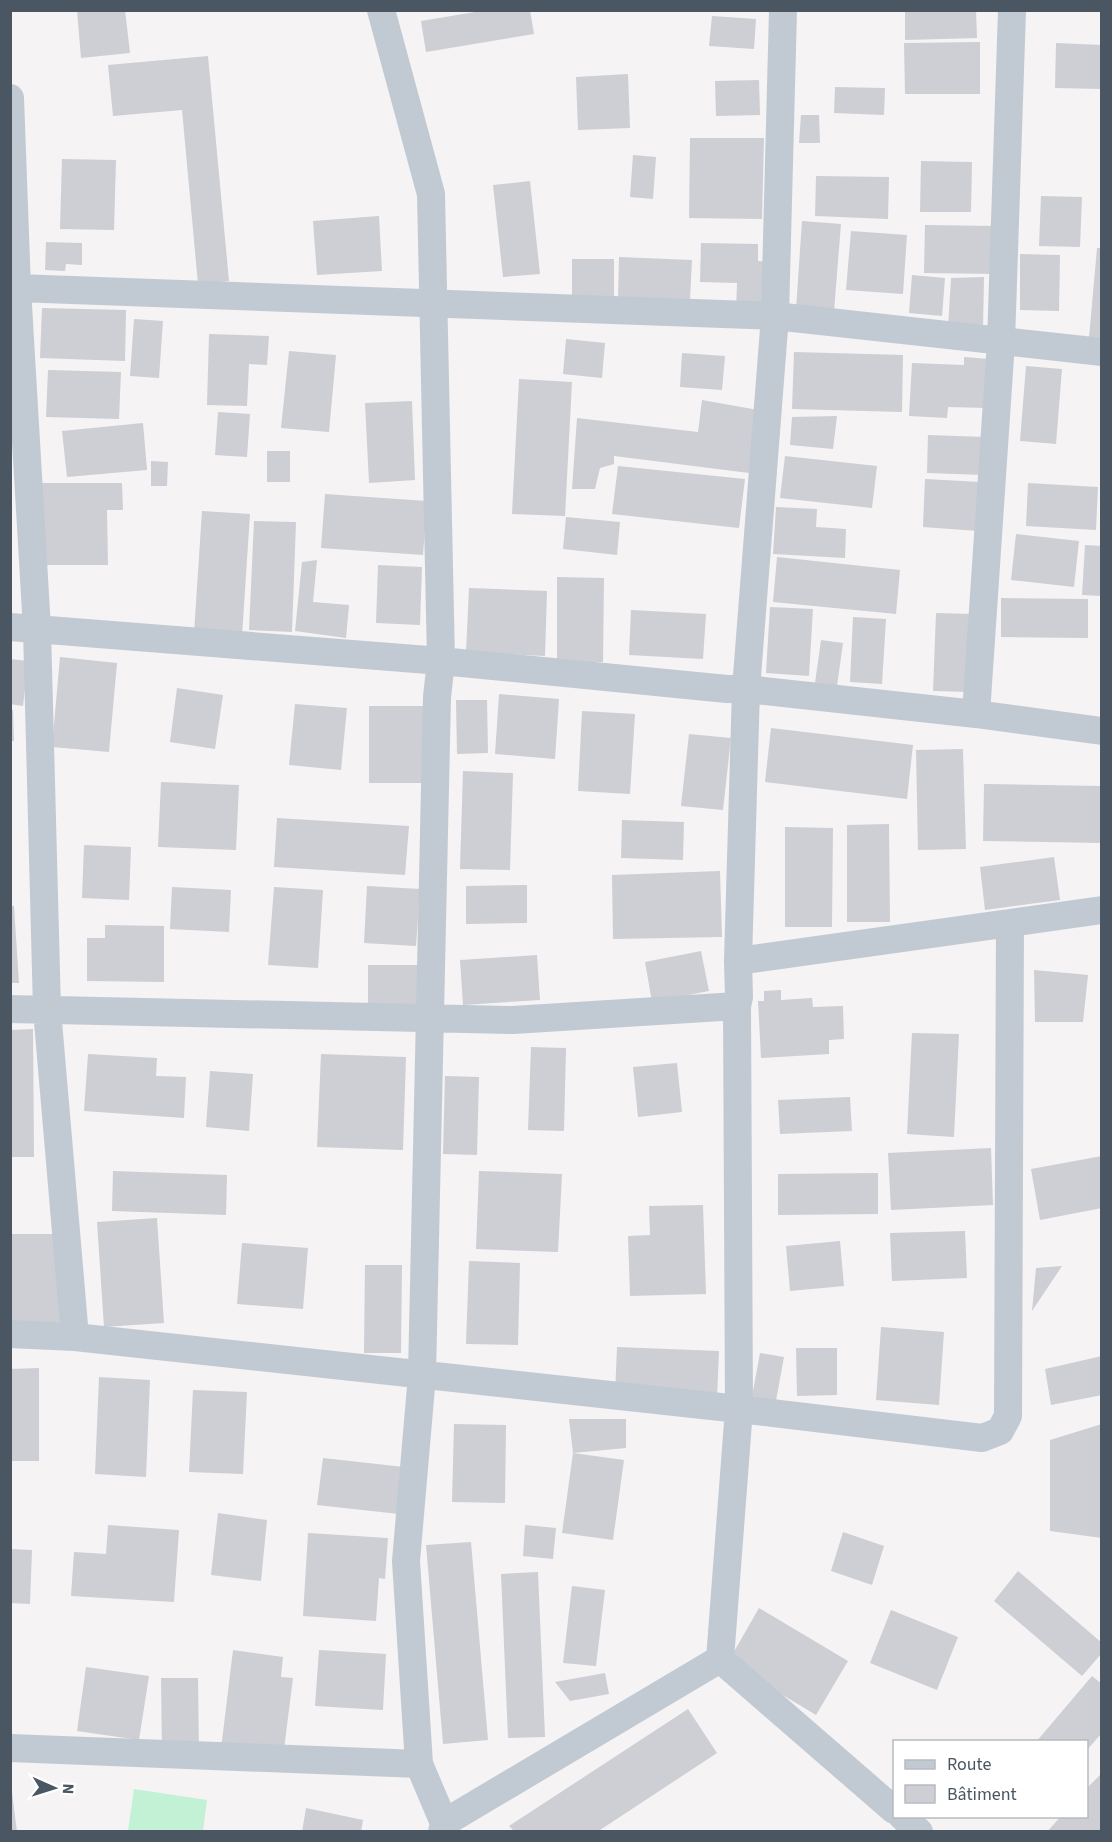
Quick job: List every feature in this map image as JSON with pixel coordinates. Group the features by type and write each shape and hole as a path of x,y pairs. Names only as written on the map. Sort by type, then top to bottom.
{"street":[{"path":"381,10 431,194 441,661 437,697 422,1375 406,1561 419,1764 443,1827 720,1659"},
{"path":"720,1659 739,1409 737,1006 746,689 775,316 783,10"},
{"path":"976,714 1001,342 1012,10"},
{"path":"10,98 17,288 24,628 47,1010 75,1337"},
{"path":"17,288 775,316 1101,352"},
{"path":"24,628 441,661 746,689 976,714 1101,731"},
{"path":"738,961 1101,910"},
{"path":"10,1334 75,1337 739,1409 982,1438 1000,1431 1008,1416 1010,923"},
{"path":"10,1009 513,1020 737,1006"},
{"path":"720,1659 893,1809"},
{"path":"10,1748 419,1764"},
{"path":"904,1818 919,1832"}],"green space":[{"path":"134,1789 207,1800 203,1831 128,1831"}],"building":[{"path":"77,10 125,10 130,53 81,58"},
{"path":"487,10 530,10 534,34 426,52 421,21"},
{"path":"905,10 976,10 977,38 905,40"},
{"path":"712,16 756,19 754,49 709,46"},
{"path":"980,42 980,94 905,94 904,43"},
{"path":"1056,43 1102,45 1102,89 1055,88"},
{"path":"208,56 229,281 198,284 182,110 113,116 108,65"},
{"path":"628,74 630,128 578,130 576,77"},
{"path":"759,80 760,115 716,116 715,81"},
{"path":"835,87 885,88 884,115 834,113"},
{"path":"801,115 819,115 820,143 799,143"},
{"path":"690,138 764,138 762,219 689,218"},
{"path":"633,155 656,157 653,199 630,197"},
{"path":"62,159 116,160 114,230 60,229"},
{"path":"921,161 972,162 971,212 920,212"},
{"path":"816,176 889,177 888,219 815,216"},
{"path":"530,181 540,274 503,277 493,185"},
{"path":"1041,196 1082,197 1080,247 1039,246"},
{"path":"379,216 382,271 317,275 313,221"},
{"path":"802,221 841,224 834,311 796,309"},
{"path":"925,225 997,226 996,274 924,273"},
{"path":"851,231 907,235 903,294 846,290"},
{"path":"46,242 82,243 82,265 66,264 65,271 45,270"},
{"path":"701,243 758,244 758,261 770,262 769,314 736,313 737,283 700,282"},
{"path":"1097,248 1102,248 1102,350 1088,349"},
{"path":"1020,254 1060,255 1059,311 1020,310"},
{"path":"619,257 692,260 690,300 618,299"},
{"path":"572,259 614,259 614,304 572,303"},
{"path":"912,275 945,278 942,316 909,313"},
{"path":"984,277 983,329 948,328 951,278"},
{"path":"42,308 126,310 125,361 40,358"},
{"path":"134,319 163,321 159,378 130,376"},
{"path":"209,334 269,336 267,365 249,364 247,406 207,405"},
{"path":"566,339 605,343 602,378 563,374"},
{"path":"289,351 336,355 329,432 281,428"},
{"path":"794,352 903,355 902,412 792,409"},
{"path":"682,353 725,356 722,390 680,387"},
{"path":"964,357 989,359 987,408 948,407 947,418 909,416 912,363 964,365"},
{"path":"1026,366 1062,369 1056,444 1020,441"},
{"path":"48,370 121,372 119,419 46,417"},
{"path":"519,379 572,382 565,516 512,514"},
{"path":"702,400 758,410 749,473 614,456 614,464 600,468 595,489 572,489 577,418 698,432"},
{"path":"412,401 415,480 369,483 365,403"},
{"path":"218,412 250,414 247,457 215,455"},
{"path":"837,416 833,449 790,445 792,417"},
{"path":"143,423 147,470 67,477 62,431"},
{"path":"928,435 986,437 984,475 927,473"},
{"path":"267,451 290,451 290,482 267,482"},
{"path":"785,456 877,466 872,508 780,498"},
{"path":"151,461 168,462 167,486 151,486"},
{"path":"618,466 745,479 739,528 612,514"},
{"path":"925,479 981,482 978,531 923,527"},
{"path":"41,483 122,483 123,510 107,510 108,565 41,565"},
{"path":"1028,483 1098,487 1096,530 1026,526"},
{"path":"325,494 427,501 423,555 321,548"},
{"path":"776,507 817,509 816,527 846,529 845,558 773,554"},
{"path":"202,511 250,514 242,636 194,633"},
{"path":"566,517 620,522 617,555 563,549"},
{"path":"254,521 296,522 292,632 249,630"},
{"path":"1016,534 1079,541 1074,587 1011,580"},
{"path":"1085,545 1102,546 1102,596 1082,595"},
{"path":"777,557 900,570 896,614 773,602"},
{"path":"317,560 313,602 349,605 346,638 295,631 302,562"},
{"path":"378,565 422,567 420,625 376,623"},
{"path":"557,577 604,578 603,662 557,662"},
{"path":"469,588 547,591 545,656 466,652"},
{"path":"1001,598 1088,599 1088,638 1001,637"},
{"path":"770,607 813,609 809,676 766,673"},
{"path":"631,610 706,614 703,659 629,655"},
{"path":"936,613 973,614 970,692 933,691"},
{"path":"853,617 886,619 882,684 850,682"},
{"path":"821,640 843,643 837,686 815,683"},
{"path":"60,657 117,663 109,752 52,747"},
{"path":"10,659 28,661 23,706 10,704"},
{"path":"177,688 223,695 215,749 170,742"},
{"path":"499,694 559,699 555,759 495,754"},
{"path":"456,700 487,700 488,753 457,754"},
{"path":"295,704 347,708 341,770 289,765"},
{"path":"369,706 426,706 425,783 369,783"},
{"path":"10,710 13,710 14,741 10,741"},
{"path":"582,711 635,714 630,794 578,791"},
{"path":"771,728 913,745 907,799 765,782"},
{"path":"689,734 731,738 723,810 681,806"},
{"path":"963,749 966,849 918,850 916,750"},
{"path":"463,771 513,773 510,870 460,869"},
{"path":"161,782 239,785 236,850 158,847"},
{"path":"984,784 1102,786 1102,843 983,841"},
{"path":"277,818 409,826 405,875 274,867"},
{"path":"622,820 684,822 683,860 621,858"},
{"path":"889,824 890,922 847,922 847,825"},
{"path":"785,827 833,828 832,927 785,927"},
{"path":"84,845 131,847 129,900 82,898"},
{"path":"1054,857 1060,900 985,910 980,867"},
{"path":"720,871 722,937 613,939 612,875"},
{"path":"527,885 527,923 466,924 466,886"},
{"path":"367,886 420,889 416,946 364,943"},
{"path":"172,887 231,890 229,932 170,929"},
{"path":"274,887 323,890 318,968 268,965"},
{"path":"10,906 14,906 19,983 10,983"},
{"path":"105,925 164,926 164,982 87,981 87,938 105,938"},
{"path":"701,951 709,991 652,1002 645,962"},
{"path":"537,955 540,1000 463,1005 460,960"},
{"path":"368,965 419,965 419,1005 368,1005"},
{"path":"1034,970 1088,975 1083,1022 1035,1022"},
{"path":"781,990 781,1000 812,998 813,1007 843,1006 844,1039 829,1040 829,1054 761,1058 758,1001 764,1001 764,991"},
{"path":"33,1029 34,1157 10,1157 10,1030"},
{"path":"912,1033 959,1034 954,1137 907,1134"},
{"path":"531,1047 566,1048 564,1131 528,1130"},
{"path":"88,1054 157,1058 156,1076 186,1077 184,1118 84,1111"},
{"path":"321,1054 406,1057 403,1150 317,1147"},
{"path":"677,1063 682,1112 638,1117 633,1067"},
{"path":"210,1071 253,1074 249,1131 206,1127"},
{"path":"445,1076 479,1077 477,1155 443,1154"},
{"path":"850,1097 852,1131 780,1134 778,1100"},
{"path":"991,1148 993,1205 891,1210 888,1153"},
{"path":"1102,1156 1102,1208 1040,1220 1031,1169"},
{"path":"113,1171 227,1175 226,1215 112,1211"},
{"path":"479,1171 562,1174 558,1252 476,1249"},
{"path":"878,1173 878,1214 778,1215 778,1174"},
{"path":"703,1205 706,1294 630,1296 628,1236 650,1235 649,1206"},
{"path":"157,1218 164,1323 104,1327 97,1222"},
{"path":"965,1231 967,1278 892,1281 890,1233"},
{"path":"10,1234 61,1234 61,1322 10,1322"},
{"path":"840,1241 844,1286 790,1291 786,1246"},
{"path":"242,1243 308,1248 303,1309 237,1304"},
{"path":"469,1261 520,1263 518,1345 466,1344"},
{"path":"365,1265 402,1265 401,1353 364,1353"},
{"path":"1062,1266 1032,1311 1036,1268"},
{"path":"881,1327 944,1332 939,1405 876,1400"},
{"path":"617,1347 719,1351 717,1399 615,1395"},
{"path":"796,1348 837,1348 837,1395 797,1396"},
{"path":"760,1353 784,1357 775,1406 751,1402"},
{"path":"1102,1356 1102,1395 1051,1405 1045,1369"},
{"path":"39,1368 39,1461 10,1461 10,1369"},
{"path":"99,1377 150,1380 146,1477 95,1474"},
{"path":"193,1390 247,1392 243,1474 189,1472"},
{"path":"569,1419 626,1419 626,1448 573,1453"},
{"path":"454,1424 506,1425 505,1503 452,1502"},
{"path":"1102,1424 1102,1538 1050,1531 1050,1440"},
{"path":"573,1453 624,1460 613,1540 562,1533"},
{"path":"323,1458 413,1468 408,1515 317,1505"},
{"path":"218,1513 267,1520 261,1581 211,1575"},
{"path":"108,1525 179,1530 174,1602 71,1596 74,1552 106,1554"},
{"path":"525,1525 556,1528 553,1559 523,1556"},
{"path":"843,1532 884,1546 872,1585 831,1571"},
{"path":"308,1533 388,1538 385,1579 379,1578 376,1621 303,1616"},
{"path":"471,1542 488,1740 443,1744 426,1545"},
{"path":"10,1549 32,1550 30,1604 10,1603"},
{"path":"1018,1571 1102,1643 1102,1653 1082,1676 994,1601"},
{"path":"538,1572 545,1737 508,1738 501,1574"},
{"path":"572,1586 605,1590 596,1666 563,1663"},
{"path":"759,1608 848,1661 816,1715 728,1662"},
{"path":"891,1610 958,1637 937,1690 870,1663"},
{"path":"233,1650 283,1657 281,1677 293,1678 283,1757 221,1749"},
{"path":"319,1650 386,1654 383,1710 315,1706"},
{"path":"86,1667 149,1676 139,1740 77,1731"},
{"path":"605,1673 609,1694 570,1701 555,1682"},
{"path":"1092,1676 1102,1684 1102,1733 1088,1749 1088,1740 1038,1740"},
{"path":"161,1678 198,1678 199,1754 162,1755"},
{"path":"688,1709 717,1753 597,1832 515,1832 509,1826"},
{"path":"1102,1773 1102,1832 1047,1832 1059,1818 1088,1818 1088,1787"},
{"path":"10,1792 12,1792 17,1832 10,1832"},
{"path":"306,1808 363,1820 361,1832 302,1832"}]}
